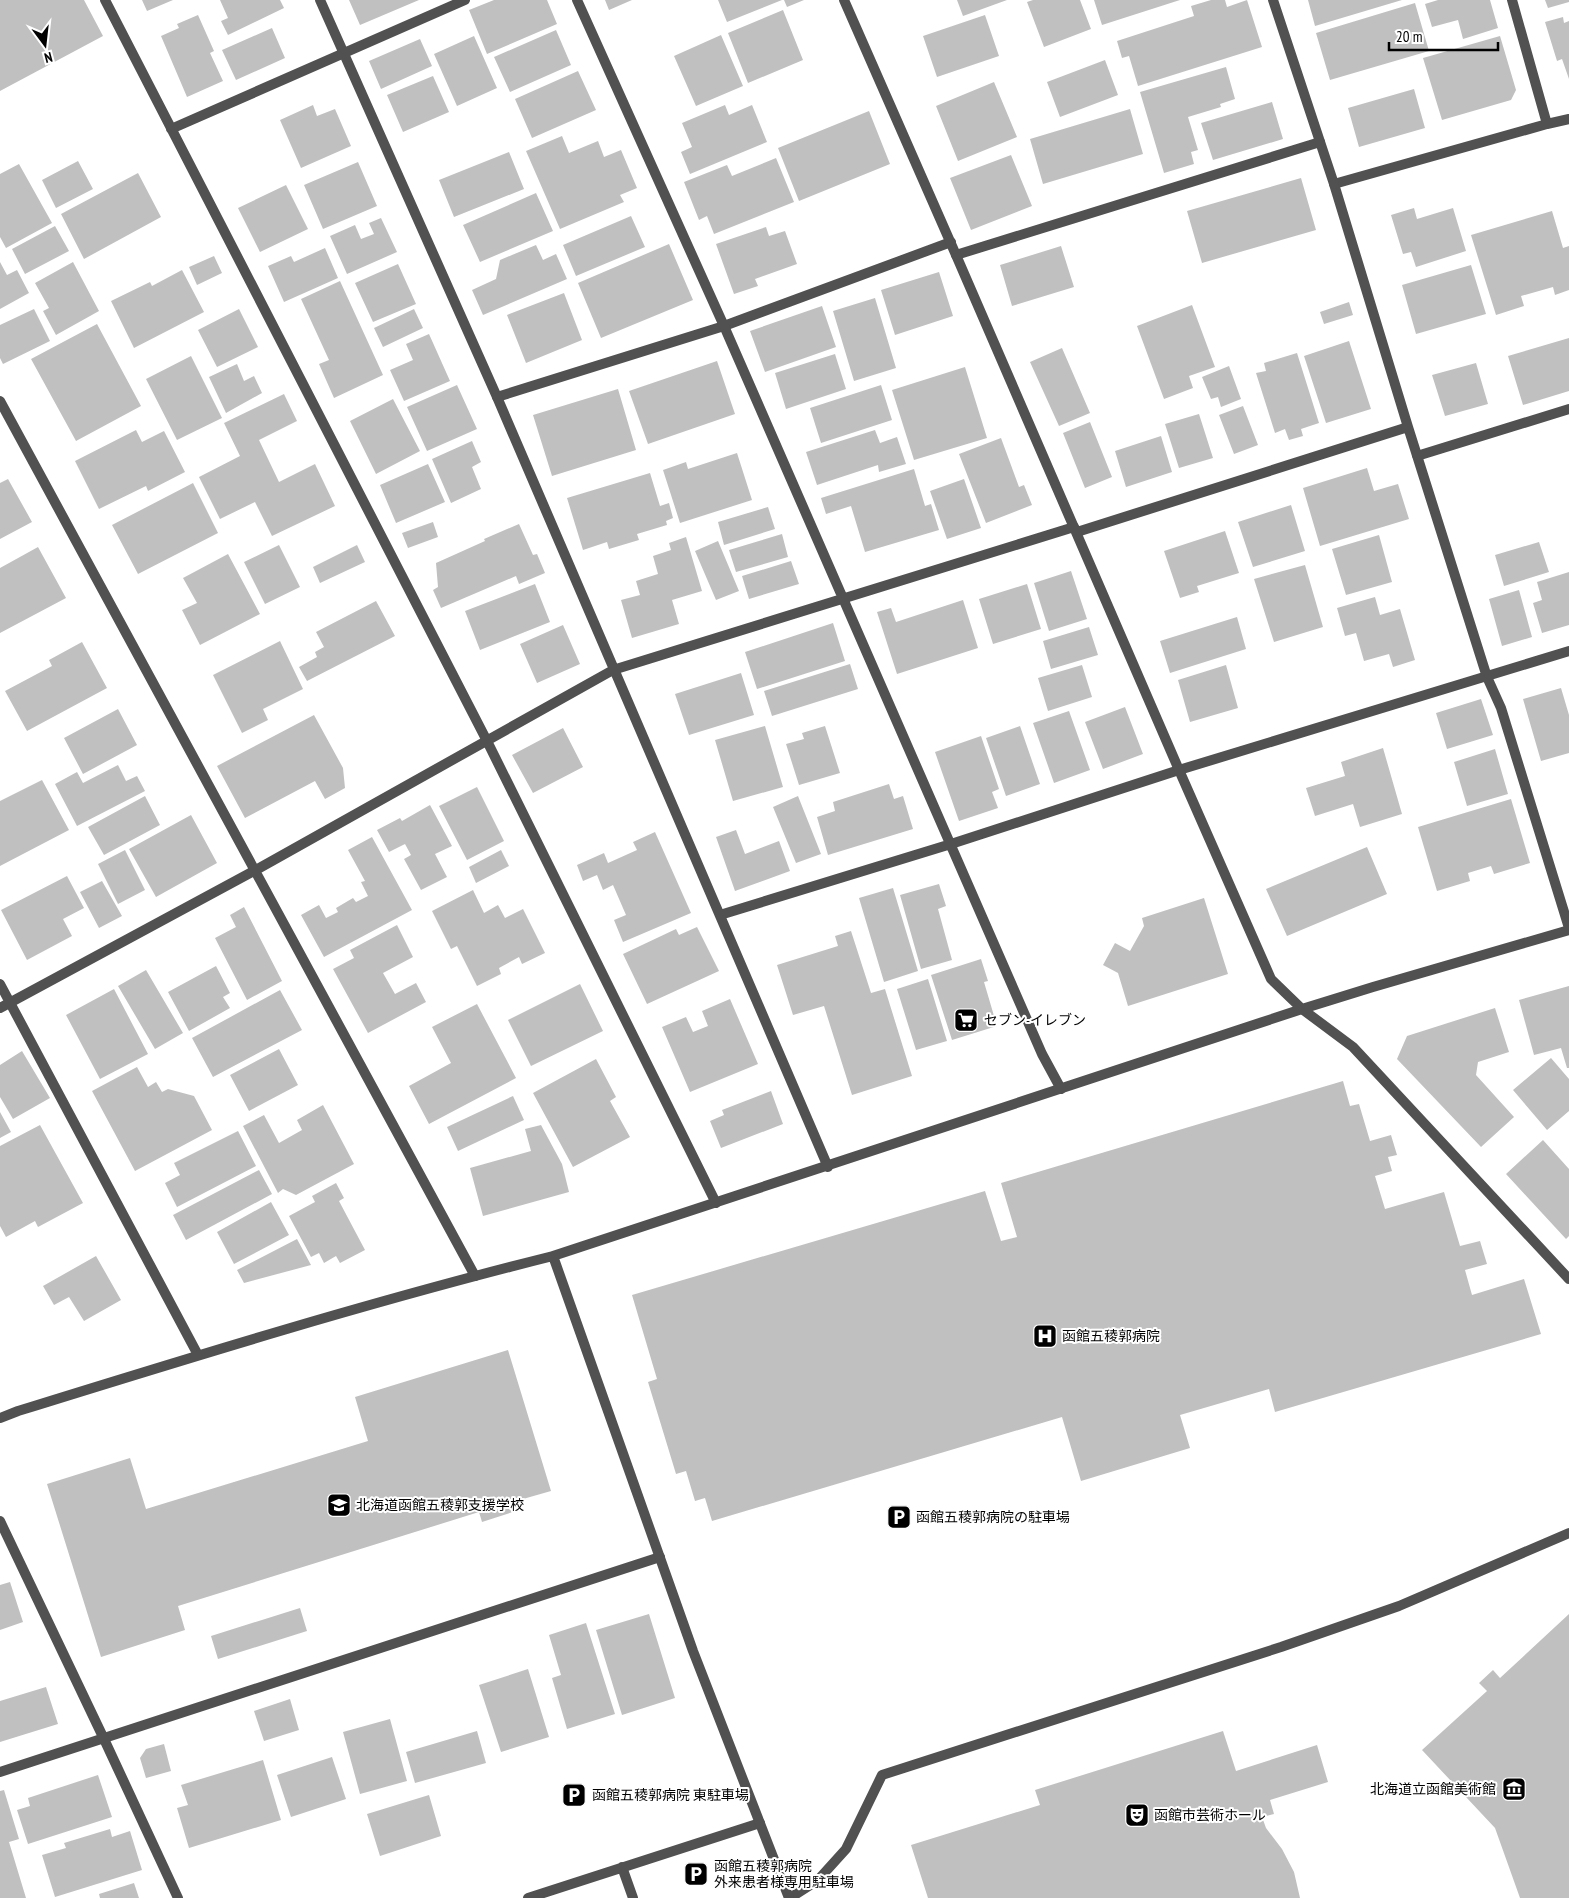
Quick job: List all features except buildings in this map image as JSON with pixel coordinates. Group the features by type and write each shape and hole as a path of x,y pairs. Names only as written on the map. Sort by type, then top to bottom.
{"street":[{"path":"105,0 486,741 716,1203"},
{"path":"320,0 498,398 613,670 828,1167"},
{"path":"171,129 465,0"},
{"path":"576,0 724,326 1042,1054 1061,1090"},
{"path":"844,0 1272,979 1302,1009 1353,1047 1569,1279"},
{"path":"0,1418 198,1356 475,1276 553,1256 1373,986 1569,929 1501,708 1487,677 1334,184 1273,0"},
{"path":"1512,0 1547,124"},
{"path":"1334,184 1547,124 1569,120"},
{"path":"956,255 1320,142"},
{"path":"498,398 724,326 950,242"},
{"path":"0,401 475,1276"},
{"path":"1417,456 1569,409"},
{"path":"0,1008 254,871 613,670 1408,427"},
{"path":"720,915 951,844 1179,770 1569,651"},
{"path":"0,984 198,1356"},
{"path":"553,1256 693,1651 790,1898 818,1880 846,1849 882,1775 1281,1647 1399,1606 1569,1533"},
{"path":"0,1520 178,1898"},
{"path":"0,1772 660,1556"},
{"path":"528,1898 760,1823"},
{"path":"622,1868 632,1898"}],"place":[{"name":"セブン-イレブン","path":"966,1020"},
{"name":"函館五稜郭病院","path":"1045,1336"},
{"name":"北海道函館五稜郭支援学校","path":"339,1505"},
{"name":"函館五稜郭病院の駐車場","path":"899,1517"},
{"name":"北海道立函館美術館","path":"1514,1789"},
{"name":"函館五稜郭病院 東駐車場","path":"574,1795"},
{"name":"函館市芸術ホール","path":"1137,1815"},
{"name":"函館五稜郭病院 外来患者様専用駐車場","path":"696,1874"}]}
